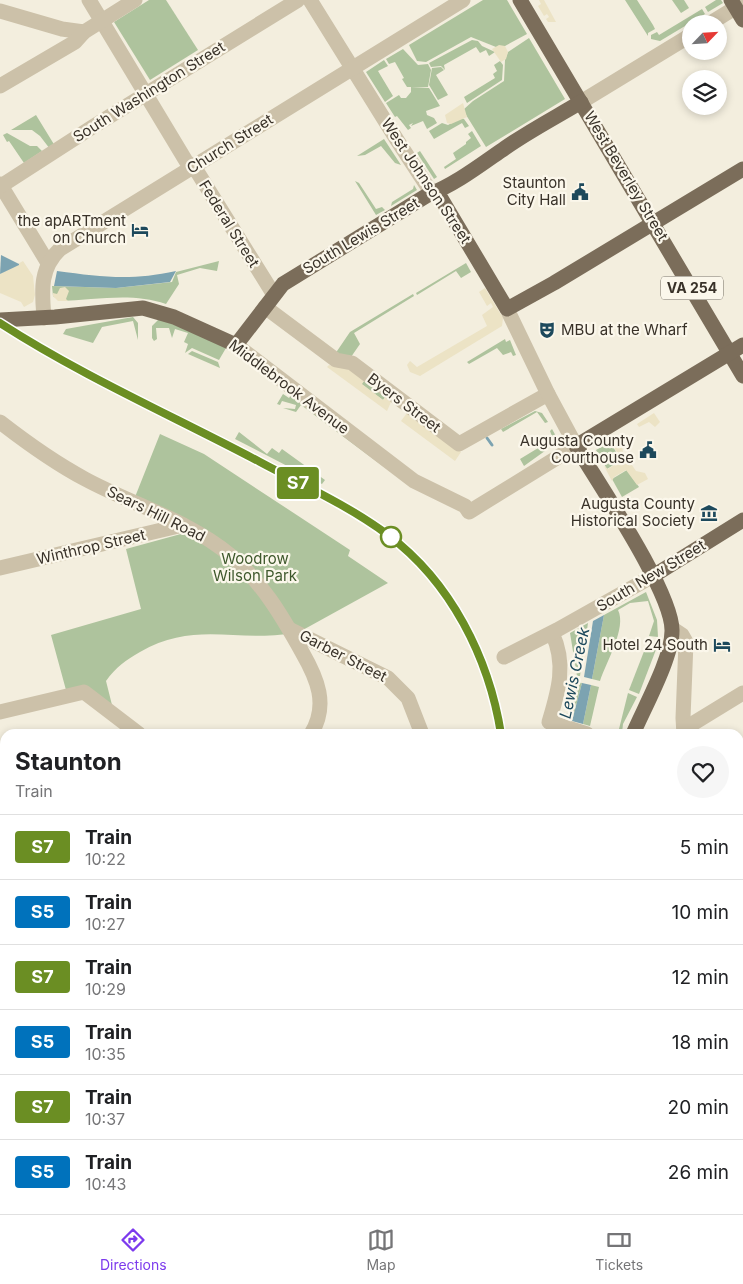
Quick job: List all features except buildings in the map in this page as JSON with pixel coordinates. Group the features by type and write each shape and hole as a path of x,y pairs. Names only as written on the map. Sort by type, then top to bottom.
{"main road":[{"name":"West Beverley Street","path":"520,0 730,353"},
{"name":"South Lewis Street","path":"236,345 269,301 287,281 479,167 505,148 581,102"},
{"path":"507,309 743,169"},
{"name":"West Johnson Street","path":"434,193 442,200 507,309"},
{"name":"Middlebrook Avenue","path":"0,320 44,318 124,309 147,309 182,320 236,345"},
{"path":"635,729 662,666 672,630 669,614 653,576 576,446 743,345"},
{"name":"VA 254","path":"730,353 743,376"},
{"name":"South New Street","path":"653,576 743,520"}],"street":[{"name":"Federal Street","path":"89,0 100,22 192,167 198,173 269,301"},
{"path":"0,86 75,42 84,32 135,0"},
{"name":"South Washington Street","path":"1,185 298,0"},
{"name":"West Johnson Street","path":"310,0 427,186 434,193"},
{"name":"Church Street","path":"48,262 64,246 463,0"},
{"path":"725,15 738,8"},
{"path":"0,11 62,29 84,32"},
{"path":"581,102 682,40"},
{"path":"1,185 48,262 42,283 44,318"},
{"name":"Byers Street","path":"269,301 336,360 352,363 459,444 548,394"},
{"name":"West Johnson Street","path":"507,309 548,394 576,446"},
{"name":"Middlebrook Avenue","path":"236,345 410,478 465,506 469,512 576,446"},
{"name":"Sears Hill Road","path":"2,426 85,479 182,525 216,544 241,564 273,600 313,670 319,688 320,705 313,729"},
{"name":"Winthrop Street","path":"0,568 182,525"},
{"name":"South New Street","path":"504,657 552,633 653,576"},
{"name":"Garber Street","path":"291,630 388,678 408,698 420,729"},
{"path":"672,630 682,635 686,642 684,729"},
{"path":"552,633 556,641 561,682 549,722 572,729"},
{"path":"0,712 84,692 132,729"},
{"path":"687,729 743,693"}],"green space":[{"path":"149,0 166,0 198,50 150,80 114,22"},
{"path":"483,0 507,0 527,34 505,46 496,47 471,37 426,62 417,61 409,45"},
{"path":"625,0 637,0 653,25 655,29 648,33 648,36"},
{"path":"672,0 684,0 689,8 681,13"},
{"path":"716,0 721,0 723,3 708,12 705,7"},
{"path":"702,9 705,14 703,15 692,15"},
{"path":"682,21 682,28 660,41 651,39 651,35 657,32 659,35"},
{"path":"529,38 565,99 486,147 463,110 473,101 504,81 505,60 508,52"},
{"path":"472,40 478,41 482,46 495,52 489,56 486,50 480,53 476,47 444,65 445,70 441,66 431,67 429,63"},
{"path":"403,49 418,65 428,64 431,70 428,87 407,87 395,62 389,64 386,59"},
{"path":"384,60 388,66 378,71 393,96 385,102 366,72"},
{"path":"500,61 503,65 502,80 467,103 464,97 495,78 493,74 497,71 494,65"},
{"path":"441,67 444,70 436,75 448,95 438,100 429,85 432,68"},
{"path":"411,87 429,88 440,106 426,111 427,115 434,118 437,123 427,129 423,121 411,126 413,123 409,125 411,128 408,130 397,116 395,117 386,103 399,95 401,98 406,98 411,92"},
{"path":"36,115 55,146 50,149 40,136 32,130 11,130"},
{"path":"461,118 469,126 465,128 462,123 434,139 429,131 442,123 448,125"},
{"path":"472,131 481,146 445,169 444,167 456,159 453,153 471,138 468,134"},
{"path":"7,133 30,146 37,146 42,151 24,163 3,135"},
{"path":"384,139 401,165 395,163 381,146 365,155 357,156"},
{"path":"420,151 437,177 434,179 417,153"},
{"path":"355,181 359,183 376,209 382,207 385,210 376,215"},
{"path":"414,185 417,190 391,206 392,202 413,189"},
{"path":"219,261 217,271 200,268 177,275 179,284 166,304 140,298 60,301 53,296 52,286 116,288 172,282 176,272"},
{"path":"466,263 471,272 461,278 456,271 417,295 416,293"},
{"path":"413,294 414,296 354,333 360,344 351,357 335,354 350,332"},
{"path":"133,317 138,323 138,340 133,321 102,327 93,343 63,334 66,329"},
{"path":"159,319 194,332 226,348 219,360 192,348 185,353 188,344 184,342 188,333 175,329 172,338 169,328 156,328 157,339 154,341 152,338 152,326"},
{"path":"505,339 506,342 510,340 516,355 513,356 511,352 503,355 497,348 469,364 467,362"},
{"path":"192,351 218,362 220,368 188,354"},
{"path":"364,381 386,397 383,400 361,384"},
{"path":"283,394 289,398 292,394 388,470 301,405 296,412 283,408 295,409 296,405 282,401 280,405 277,404"},
{"path":"535,411 542,413 548,422 545,423 537,412 503,432 501,429"},
{"path":"552,429 557,438 556,443 524,466 520,459 553,439 550,431"},
{"path":"239,432 267,454 272,448 279,453 282,449 325,480 322,484 235,439"},
{"name":"Woodrow Wilson Park","path":"160,434 204,454 350,550 348,556 388,583 301,631 260,636 201,634 182,636 161,642 130,658 117,668 106,681 112,705 66,690 51,635 141,609 126,549 199,529 135,497"},
{"path":"610,442 621,460 607,469 596,450"},
{"path":"627,470 639,487 622,497 612,479"},
{"path":"646,592 657,620 658,637 649,636 654,621 648,601 630,603 618,610 620,626 615,645 600,681 592,679 604,615"},
{"path":"588,623 585,643 581,650 583,654 580,676 577,676 570,633"},
{"path":"648,641 658,642 639,694 629,690"},
{"path":"577,682 582,683 572,721 565,718 562,712 569,714"},
{"path":"591,685 599,687 590,726 583,724"},
{"path":"628,693 637,697 623,724 622,729 619,729"}],"shaded area":[{"path":"539,0 544,0 556,22 548,22 546,19 549,17 547,14 544,16 538,6 541,4"},
{"path":"499,45 505,46 508,52 506,59 501,62 492,49"},
{"path":"463,103 467,117 451,124 447,123 445,115"},
{"path":"23,261 33,276 35,295 33,302 24,307 21,302 0,293 0,274"},
{"path":"65,287 69,291 66,299 68,301 58,301 53,296 53,293 57,294 60,288"},
{"path":"485,288 503,318 502,326 420,376 410,372 407,365 410,361 417,367 487,326 482,315 493,307 491,303 487,306 479,292"},
{"path":"329,365 349,369 461,452 455,461 401,421 407,413 391,402 387,411 327,367","holes":["364,381 385,397 383,400 362,384"]},
{"path":"654,413 660,422 655,427 649,422 639,427 637,424"},
{"path":"621,434 626,443 622,446 623,452 636,471 645,473 648,479 637,485 626,470 614,477 612,481 604,466 608,469 621,461 612,443 607,443"}],"water":[{"path":"1,255 19,264 19,265 0,274"},
{"path":"57,271 130,277 176,271 170,282 116,288 54,286"},
{"path":"604,615 592,679 584,677 593,621"},
{"path":"582,683 591,685 583,724 572,721"}],"waterway":[{"name":"Lewis Creek","path":"487,438 492,445"}],"railway":[{"path":"0,323 31,343 96,379 327,497 388,535 430,575 448,599 463,624 487,677 500,729"}],"train":[{"name":"S7","path":"0,323 30,341 322,496 389,536 429,574 459,616 479,653 487,674 500,729"}],"place":[{"name":"Staunton City Hall","path":"580,192"},
{"name":"the apARTment on Church","path":"140,230"},
{"name":"MBU at the Wharf","path":"547,330"},
{"name":"Augusta County Courthouse","path":"648,450"},
{"name":"Augusta County Historical Society","path":"709,513"},
{"name":"Hotel 24 South","path":"722,645"}]}
